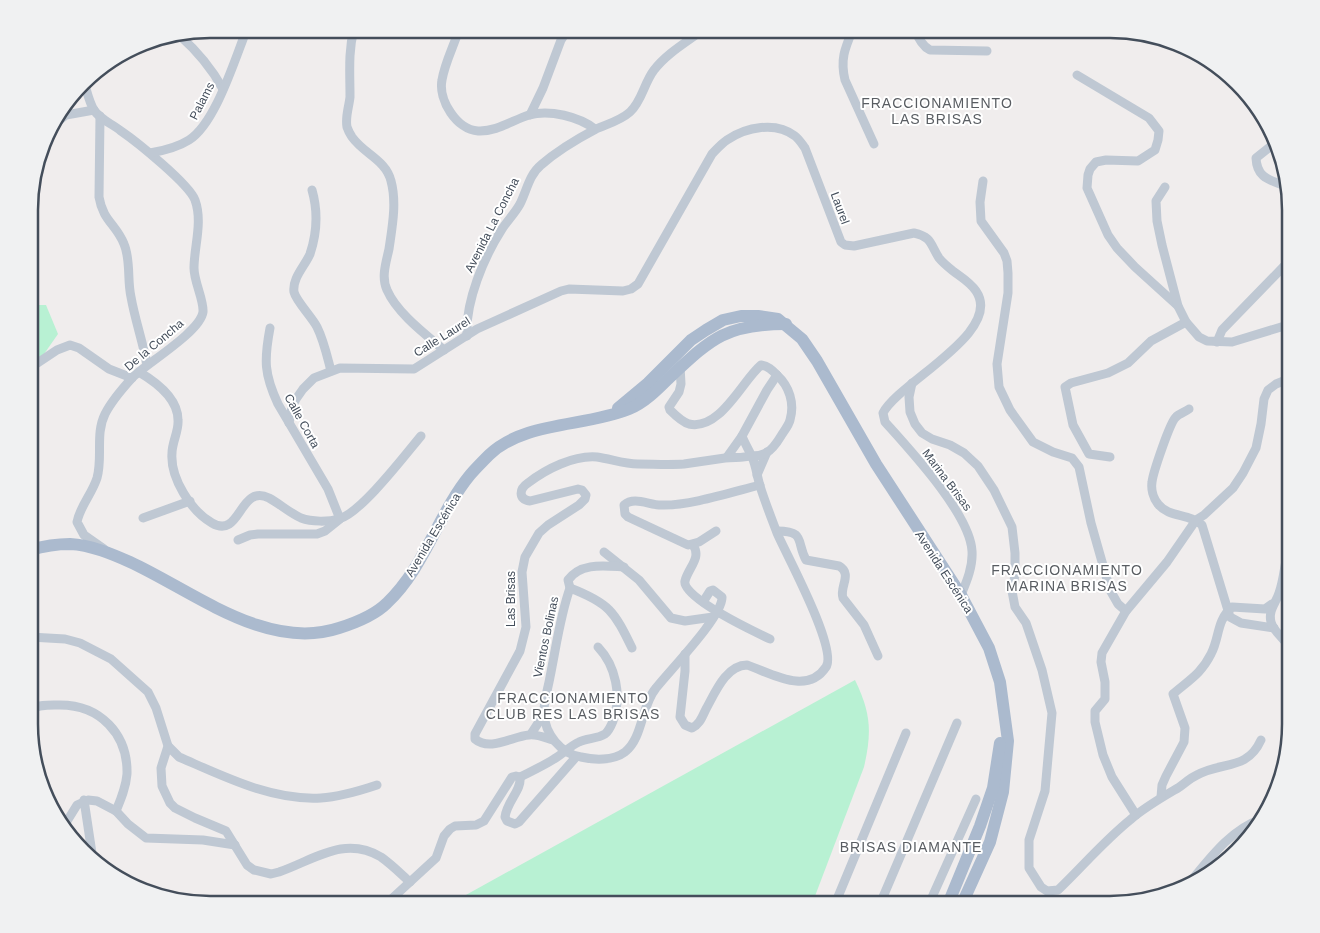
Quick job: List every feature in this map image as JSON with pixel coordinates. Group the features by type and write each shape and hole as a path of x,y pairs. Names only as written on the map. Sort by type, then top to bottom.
{"main road":[{"name":"Avenida Escénica","path":"608,416 648,383 691,340 723,320 741,316 764,316 778,319 802,339 876,464 961,595 989,648 1000,682 1008,741 1003,792 990,842 964,896"},
{"name":"Avenida Escénica","path":"38,547 49,544 73,544 108,552 224,611 258,626 284,633 310,634 338,629 361,620 386,605 401,588 424,554 470,474 491,453 507,442 530,433 608,416 630,409 643,401 714,340 734,329 763,324 786,324"},
{"path":"951,896 993,788 1005,721"},
{"path":"960,874 972,865 990,842"},
{"path":"960,874 961,896"}],"street":[{"name":"Palams","path":"150,153 162,151 189,140 201,130 223,90 243,38"},
{"path":"352,38 349,52 350,99 346,119 347,129 360,145 385,166 390,175 392,185 394,210 384,271 384,282 387,292 410,320 444,350"},
{"path":"457,38 441,82 445,100 464,127 471,130 485,131 530,115 558,115 578,119 595,129"},
{"path":"530,115 547,80 562,38"},
{"name":"Avenida La Concha","path":"467,336 466,323 470,304 481,271 502,229 515,212 532,173 542,164 595,129 614,122 631,112 655,68 668,55 692,38"},
{"path":"849,38 844,52 842,70 874,144"},
{"path":"918,38 925,48 930,50 987,51"},
{"path":"185,40 213,72 223,90"},
{"path":"1077,75 1150,118 1159,131 1155,150 1138,161 1106,160 1096,162 1090,168 1087,188 1108,235 1117,248 1134,268 1178,306"},
{"path":"87,89 97,113 99,196 101,206 104,214 124,244 127,255 130,296 147,365"},
{"path":"65,116 97,113"},
{"name":"De la Concha","path":"97,113 150,153 187,188 195,200 198,234 194,267 203,306 203,314 200,321 175,344 135,375 114,399 104,415 100,428 97,477 79,513 77,522 84,535 108,552"},
{"name":"Laurel","path":"631,289 638,284 652,261 712,154 726,141 741,132 758,128 779,128 794,136 805,148 840,242 845,245 854,246 914,233 922,234 930,240 940,259 955,273 967,280 980,298 980,311 974,327 968,335 886,408 883,418"},
{"path":"1270,147 1256,158 1257,166 1262,176 1280,184"},
{"path":"983,181 980,202 981,221 1004,253 1008,267 1008,293 997,364 1002,393 1010,410 1034,442 1053,452 1072,458 1079,466 1090,523 1110,590 1118,604 1126,611"},
{"path":"1165,187 1156,202 1158,221 1178,306 1186,322 1199,337 1207,341 1218,342 1232,342 1282,327"},
{"path":"312,190 316,212 316,230 310,253 295,284 294,291 318,328 331,371"},
{"path":"1218,342 1222,330 1282,268"},
{"name":"Calle Laurel","path":"289,423 292,407 303,389 314,378 331,371 340,368 356,367 414,369 483,326 561,291 569,289 623,291 631,289"},
{"path":"1110,457 1089,454 1073,426 1065,387 1071,383 1108,373 1128,363 1151,341 1186,322"},
{"name":"Calle Corta","path":"270,328 266,349 267,377 278,404 328,488 340,519"},
{"path":"38,363 57,350 70,345 79,348 109,369 135,375 162,388 171,398 177,410 179,421 172,454 174,470 178,481 190,501 204,518 214,525 220,526 233,521 250,497 256,495 270,498 302,518 315,521 340,519"},
{"path":"678,354 681,384 679,392 669,405 670,410 684,422 697,425 720,414 761,365 768,367 786,386 792,405 790,420 779,439 768,452 758,475"},
{"path":"727,457 742,436 777,375"},
{"path":"1136,815 1112,777 1103,755 1095,722 1095,711 1105,699 1105,682 1101,662 1102,653 1126,611 1167,562 1196,520 1233,488 1243,473 1256,448 1264,399 1268,390 1282,382"},
{"path":"912,383 909,396 910,412 915,424 922,433 964,453 978,466 994,490 1012,527 1015,553 1015,575 1012,591 1015,607 1026,624 1042,670 1052,713 1045,790 1029,840 1029,868 1041,887 1047,891 1058,890 1105,842 1136,815 1197,774 1246,760 1256,751 1261,740"},
{"path":"1189,409 1175,418 1155,471 1152,480 1152,490 1157,503 1175,516 1196,520 1202,525 1230,617 1241,623 1274,628"},
{"name":"Marina Brisas","path":"883,418 947,498 962,520 970,538 972,560 967,581 961,595"},
{"path":"238,540 258,534 317,534 325,531 378,487 421,436"},
{"path":"685,654 680,717 685,725 692,728 700,722 726,676 734,668 740,665 747,665 795,682 810,680 820,674 827,666 829,659 817,619 777,531 760,485 752,456 742,436"},
{"name":"Las Brisas","path":"531,734 494,744 485,744 475,739 475,734 520,651 526,627 522,572 525,557 532,543 544,529 579,505 586,495 582,490 578,489 530,501 524,500 521,497 522,488 560,465 573,459 585,457 597,457 635,464 682,464 727,457 752,456 768,452"},
{"path":"716,531 693,545 681,543 628,517 625,514 624,505 633,501 671,505 760,485"},
{"path":"143,518 190,501"},
{"path":"777,531 790,532 796,535 806,560 839,566 844,569 846,574 841,594 864,625 878,656"},
{"path":"693,545 696,549 696,557 684,583 689,591 715,614 770,639"},
{"path":"604,552 639,580 671,618 685,621 715,614"},
{"path":"570,588 568,580 577,570 604,566 624,567"},
{"path":"1161,797 1162,785 1184,742 1186,728 1173,694 1200,672 1212,652 1221,620 1227,611 1232,607 1265,609 1272,604 1280,591 1282,582"},
{"name":"Vientos Bolinas","path":"553,740 547,728 544,714 560,626 570,588 592,597 614,613 632,648"},
{"path":"544,714 531,734 553,740 565,751 576,757 606,759 624,752 632,745 646,705 654,690 685,654 715,614 722,601 722,596 716,591 710,591 703,602"},
{"path":"1272,604 1270,617 1274,628 1282,637"},
{"path":"38,637 64,639 80,643 111,659 148,692 156,708 168,746 179,757 274,795 301,799 345,795 377,785"},
{"path":"396,895 436,858 444,836 450,829 455,826 476,825 484,821 512,777 520,777 554,759 579,742 606,734 615,715 617,698 616,680 611,665 598,647"},
{"path":"38,708 46,705 69,705 86,709 103,717 117,735 124,749 126,774 122,796 116,811"},
{"path":"884,896 957,723"},
{"path":"838,896 906,733"},
{"path":"168,746 161,768 161,777 162,786 170,803 175,808 226,831 247,865 261,872 271,874 341,848 360,849 383,858 410,882"},
{"path":"520,777 520,786 510,800 506,811 505,817 511,824 519,822 576,757"},
{"path":"67,821 77,805 84,800 97,801 116,811 128,824 146,838 203,840 236,845"},
{"path":"84,800 91,848"},
{"path":"933,896 976,800"},
{"path":"1210,864 1232,837 1250,824"},
{"path":"946,868 960,874"}],"green space":[{"path":"38,305 46,305 58,334 38,363"},
{"path":"855,680 867,713 869,733 867,755 815,896 465,895"}],"district":[{"name":"FRACCIONAMIENTO LAS BRISAS","path":"937,112"},
{"name":"FRACCIONAMIENTO MARINA BRISAS","path":"1067,578"},
{"name":"FRACCIONAMIENTO CLUB RES LAS BRISAS","path":"573,706"},
{"name":"BRISAS DIAMANTE","path":"911,847"}]}
